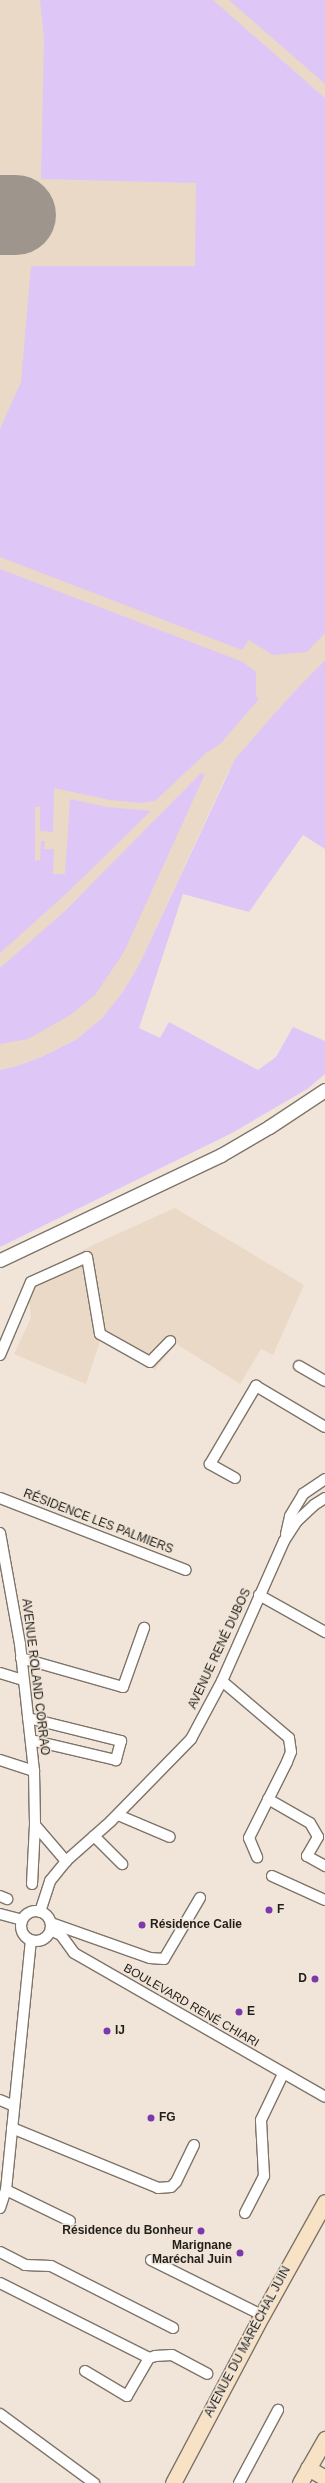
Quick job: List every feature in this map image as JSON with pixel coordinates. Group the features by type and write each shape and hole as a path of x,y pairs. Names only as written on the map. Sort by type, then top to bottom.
{"main road":[{"name":"AVENUE DU MARÉCHAL JUIN","path":"173,2483 262,2315 325,2202"},
{"path":"300,2483 308,2468 323,2449"},
{"path":"308,2468 325,2478"}],"street":[{"path":"0,1260 221,1155 295,1111 325,1090"},
{"path":"0,1355 31,1282 87,1257 100,1334 150,1362 170,1341"},
{"path":"299,1366 325,1381"},
{"path":"235,1478 210,1464 256,1386 325,1428"},
{"name":"AVENUE RENÉ DUBOS","path":"284,1541 290,1516 304,1494 325,1479"},
{"name":"RÉSIDENCE LES PALMIERS","path":"0,1498 186,1570"},
{"name":"AVENUE RENÉ DUBOS","path":"66,1861 118,1815 191,1739 222,1681 284,1541 297,1521 325,1498"},
{"name":"AVENUE ROLAND CORRAO","path":"0,1533 22,1658 34,1771 35,1825 32,1884"},
{"path":"259,1595 325,1632"},
{"path":"22,1658 123,1687 144,1628"},
{"path":"0,1673 24,1680"},
{"path":"222,1681 289,1738 291,1752 250,1838 257,1857"},
{"path":"28,1718 121,1741 116,1760 30,1740"},
{"path":"0,1760 34,1771"},
{"path":"268,1799 310,1823 318,1837 307,1856 325,1866"},
{"path":"118,1815 170,1837"},
{"path":"35,1825 66,1861 50,1881 40,1912"},
{"path":"94,1836 122,1864"},
{"path":"272,1876 325,1900"},
{"path":"51,1926 150,1958 164,1959 200,1898"},
{"path":"40,1912 49,1918 51,1926 41,1941 31,1941 23,1935 22,1920 28,1913 40,1912"},
{"path":"0,1914 22,1920"},
{"name":"BOULEVARD RENÉ CHIARI","path":"51,1926 61,1935 74,1953 325,2098"},
{"path":"0,2208 6,2190 31,1941"},
{"path":"245,2213 264,2176 261,2120 283,2074"},
{"path":"0,2100 14,2106"},
{"path":"12,2128 158,2188 171,2187 176,2182 194,2145"},
{"path":"6,2190 70,2221"},
{"path":"0,2252 25,2265 51,2266 173,2328"},
{"path":"150,2260 262,2315"},
{"path":"0,2283 149,2358 172,2355 207,2374"},
{"path":"85,2371 127,2396 149,2358"},
{"path":"240,2483 278,2410"},
{"path":"0,2414 94,2483"}],"shaded area":[{"path":"0,0 325,0 325,660 291,695 228,772 139,965 122,993 102,1018 77,1039 41,1057 17,1066 0,1070"},
{"path":"40,0 213,0 325,98 325,633 307,652 273,655 249,640 242,650 0,557 0,429 21,382 31,266 195,266 196,183 41,179 44,38"},
{"path":"229,0 325,0 325,84"},
{"path":"0,569 243,662 256,672 256,696 259,699 220,744 206,753 155,801 140,803 110,800 54,788 53,832 40,831 40,807 35,807 35,861 40,860 41,841 45,841 44,849 54,849 53,874 65,874 70,799 107,807 151,811 67,893 0,953"},
{"path":"325,660 325,849 303,835 249,912 183,894 139,1028 160,1038 169,1022 258,1070 276,1057 293,1027 325,1041 325,1074 307,1089 232,1133 0,1247 0,1070 17,1066 41,1057 77,1039 102,1018 122,993 139,965 235,759 291,695"},
{"path":"201,773 205,774 124,952 95,995 72,1014 28,1039 0,1044 0,968 64,912"},
{"path":"175,1208 304,1285 273,1355 261,1349 240,1384 175,1343 155,1370 101,1338 86,1384 14,1354 31,1318 27,1281 93,1245"}],"runway":[{"path":"0,215 16,215"}],"place":[{"name":"F","path":"269,1910"},
{"name":"Résidence Calie","path":"142,1925"},
{"name":"D","path":"315,1979"},
{"name":"E","path":"239,2012"},
{"name":"IJ","path":"107,2031"},
{"name":"FG","path":"151,2118"},
{"name":"Résidence du Bonheur","path":"201,2231"},
{"name":"Marignane Maréchal Juin","path":"240,2253"}]}
